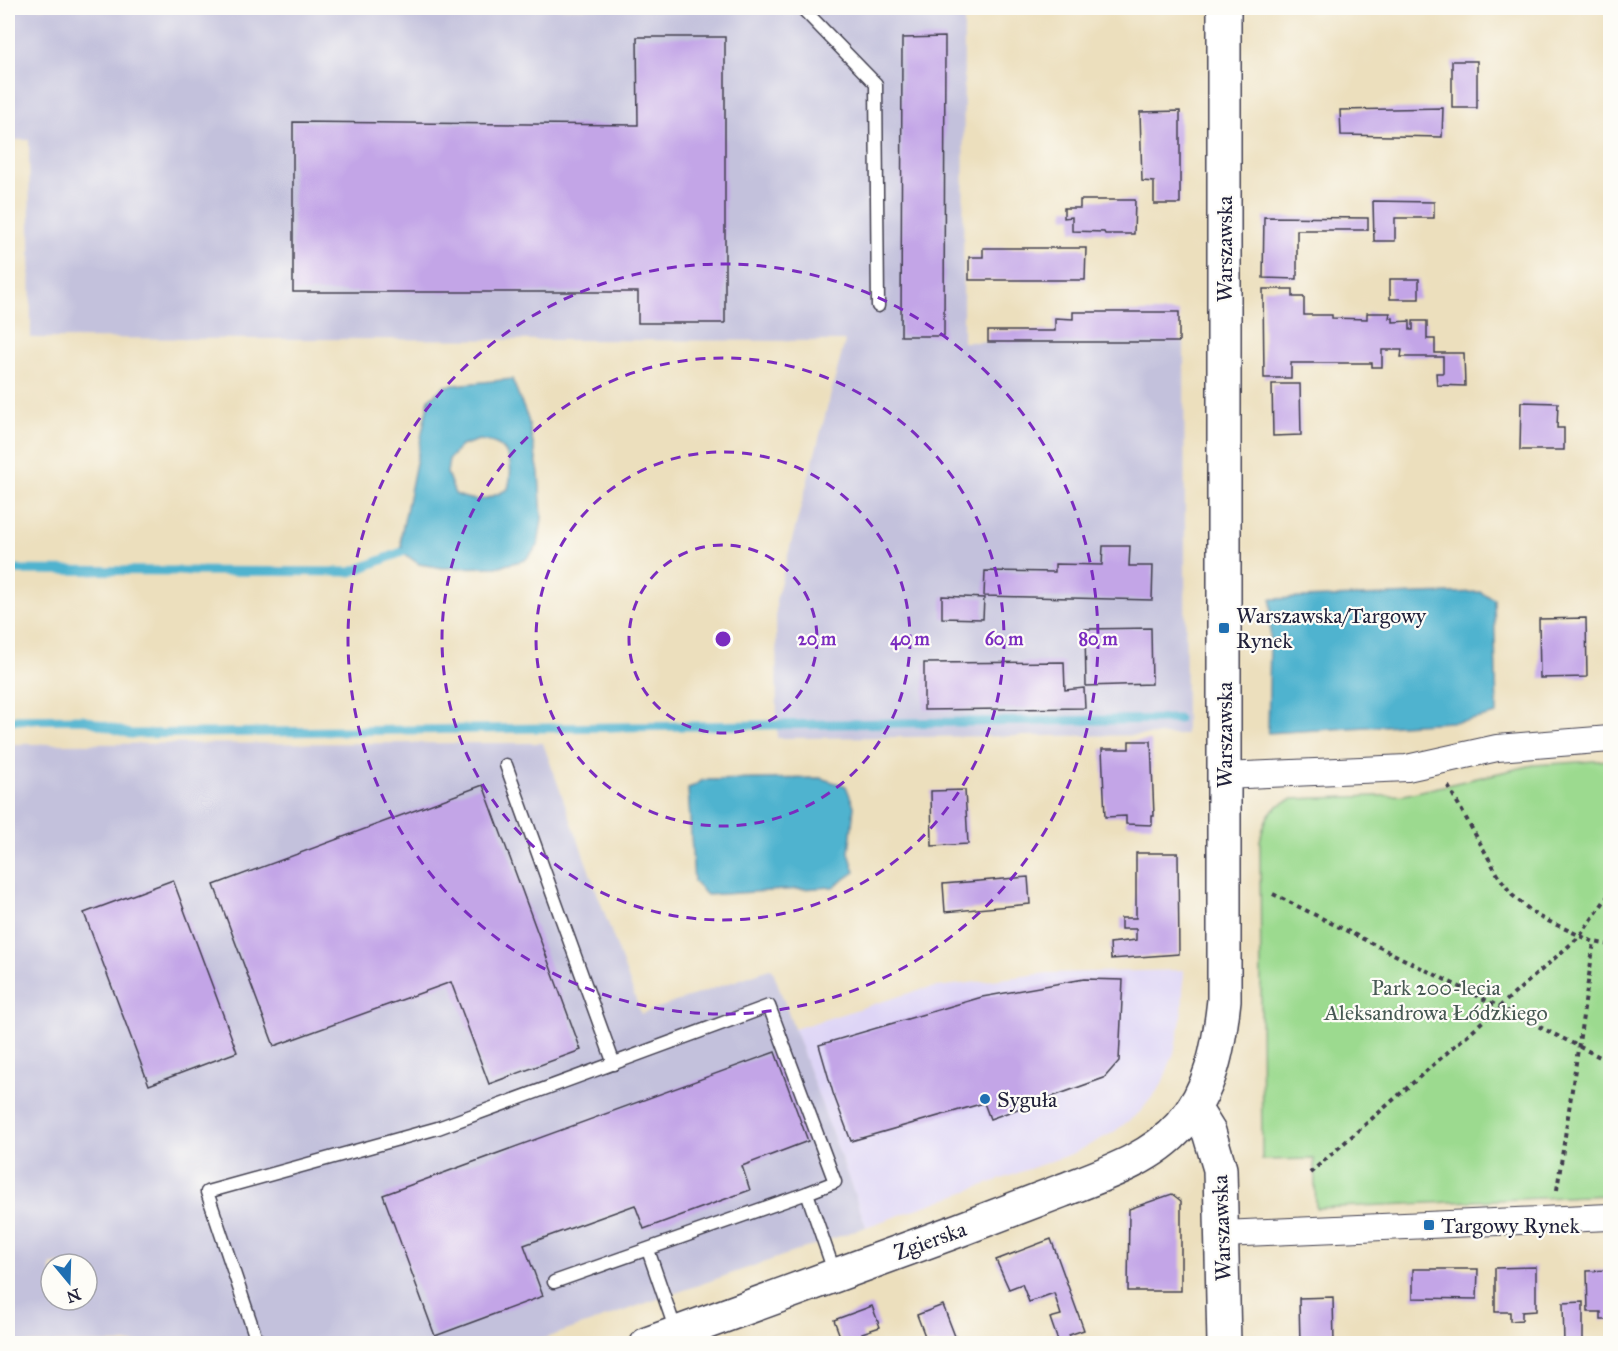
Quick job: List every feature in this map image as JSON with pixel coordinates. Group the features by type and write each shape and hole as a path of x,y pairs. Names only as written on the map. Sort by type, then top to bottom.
{"main road":[{"name":"Warszawska","path":"1224,8 1224,1000 1214,1061 1205,1089 1194,1108 1209,1132 1220,1169 1224,1344"},
{"name":"Zgierska","path":"662,1338 1003,1213 1130,1162 1156,1147 1179,1128 1194,1108"}],"street":[{"path":"1224,776 1407,768 1497,748 1611,739"},
{"path":"1222,1234 1611,1216"}],"lane":[{"path":"802,8 876,84 878,306"},
{"path":"506,765 614,1064"},
{"path":"258,1344 207,1192 438,1128 769,1006 835,1182 554,1282"},
{"path":"807,1193 835,1275"},
{"path":"648,1250 662,1338"}],"path":[{"path":"1444,780 1498,875 1512,895 1537,916 1594,942 1611,945"},
{"path":"1310,1173 1580,936 1611,893"},
{"path":"1273,894 1611,1062"},
{"path":"1556,1201 1594,942"}],"shaded area":[{"path":"8,8 964,8 963,342 1184,341 1186,735 777,738 776,600 845,341 31,338 29,140 8,140"},
{"path":"543,743 641,1014 772,968 866,1227 531,1343 8,1343 8,744"},
{"name":"Syguła","path":"1184,970 1182,1015 1174,1053 1161,1086 1140,1112 1114,1132 1074,1153 866,1227 794,1029 922,989 1047,973"}],"green space":[{"name":"Park 200-lecia Aleksandrowa Łódzkiego","path":"1610,760 1610,1195 1316,1208 1314,1159 1262,1160 1260,841 1269,814 1273,809 1293,799 1404,795 1533,765"}],"water":[{"path":"512,379 528,419 539,473 542,518 538,546 525,560 496,567 443,568 419,564 402,552 401,536 429,399 445,386","holes":["479,440 491,442 503,449 509,459 511,471 508,489 494,496 476,500 455,494 447,473 449,459 461,446"]},
{"path":"1480,592 1494,599 1497,714 1466,721 1268,733 1271,599"},
{"path":"820,778 846,786 854,806 849,853 855,872 833,887 707,895 694,882 688,789 703,780"}],"building":[{"path":"903,8 945,8 945,12 903,11"},
{"path":"1036,8 1083,8 1083,10 1037,12"},
{"path":"637,37 725,37 725,323 638,323 638,292 293,292 293,122 638,125"},
{"path":"945,37 944,336 901,336 902,38"},
{"path":"1452,61 1477,61 1477,108 1452,108"},
{"path":"1443,108 1442,137 1341,135 1340,110"},
{"path":"1180,111 1180,204 1154,204 1154,182 1142,181 1140,112"},
{"path":"1080,200 1135,200 1134,234 1072,231 1072,217 1064,218 1064,208 1080,208"},
{"path":"1373,201 1434,202 1434,218 1395,218 1395,241 1374,241"},
{"path":"1264,217 1368,218 1368,230 1297,230 1297,279 1263,278"},
{"path":"983,248 1086,248 1085,280 969,280 969,257 983,257"},
{"path":"1390,279 1419,279 1419,299 1390,299"},
{"path":"1263,289 1293,289 1293,297 1304,297 1304,315 1367,319 1367,313 1390,313 1389,318 1393,318 1393,322 1410,321 1410,330 1413,330 1413,321 1427,321 1427,339 1435,339 1435,353 1464,353 1465,386 1437,385 1436,373 1443,373 1443,357 1401,357 1402,350 1382,350 1382,367 1372,367 1372,363 1291,363 1291,378 1264,378"},
{"path":"1073,312 1179,312 1179,342 988,342 988,331 1055,331 1055,318 1073,319"},
{"path":"1272,384 1300,384 1301,435 1273,436"},
{"path":"1521,402 1558,403 1557,428 1564,428 1564,450 1520,450"},
{"path":"1103,546 1130,546 1129,566 1153,566 1152,600 984,596 985,571 1055,572 1055,564 1102,565"},
{"path":"942,596 984,598 983,619 942,618"},
{"path":"1586,618 1587,677 1540,678 1539,619"},
{"path":"1151,628 1152,684 1086,686 1085,629"},
{"path":"1064,662 1065,690 1084,688 1085,708 924,710 924,663"},
{"path":"1129,741 1151,741 1154,816 1152,816 1152,825 1126,824 1126,816 1105,817 1102,749 1129,749"},
{"path":"483,785 581,1050 489,1084 451,982 274,1046 214,885"},
{"path":"965,790 968,844 932,846 931,791"},
{"path":"1136,853 1178,853 1179,954 1111,959 1110,943 1136,940 1136,929 1121,929 1121,918 1136,918"},
{"path":"1028,877 1030,904 945,912 943,884"},
{"path":"173,880 237,1052 149,1085 84,913"},
{"path":"1084,979 1123,980 1119,1061 1104,1078 990,1119 984,1103 851,1141 833,1093 819,1045 982,997"},
{"path":"775,1052 808,1141 742,1166 750,1190 644,1229 635,1205 524,1245 543,1296 435,1336 383,1195"},
{"path":"1172,1194 1181,1201 1181,1291 1128,1291 1129,1209"},
{"path":"1051,1239 1084,1330 1069,1335 1072,1344 1059,1344 1050,1318 1061,1315 1054,1293 1029,1302 1022,1284 1009,1289 996,1260"},
{"path":"1536,1267 1536,1311 1522,1312 1522,1320 1510,1321 1510,1312 1495,1312 1495,1268"},
{"path":"1413,1269 1478,1269 1477,1299 1413,1298"},
{"path":"1610,1270 1610,1320 1601,1320 1601,1312 1588,1312 1587,1271"},
{"path":"1333,1297 1334,1344 1300,1344 1299,1298"},
{"path":"1583,1302 1583,1344 1564,1344 1563,1303"},
{"path":"943,1305 958,1344 928,1344 917,1315"},
{"path":"872,1306 880,1327 862,1333 865,1344 843,1344 834,1320"}],"waterway":[{"path":"8,570 351,572 402,552"},
{"path":"8,720 83,719 130,734 1178,719"}],"place":[{"name":"Warszawska/Targowy Rynek","path":"1224,628"},
{"name":"Syguła","path":"985,1099"},
{"name":"Targowy Rynek","path":"1429,1225"}]}
